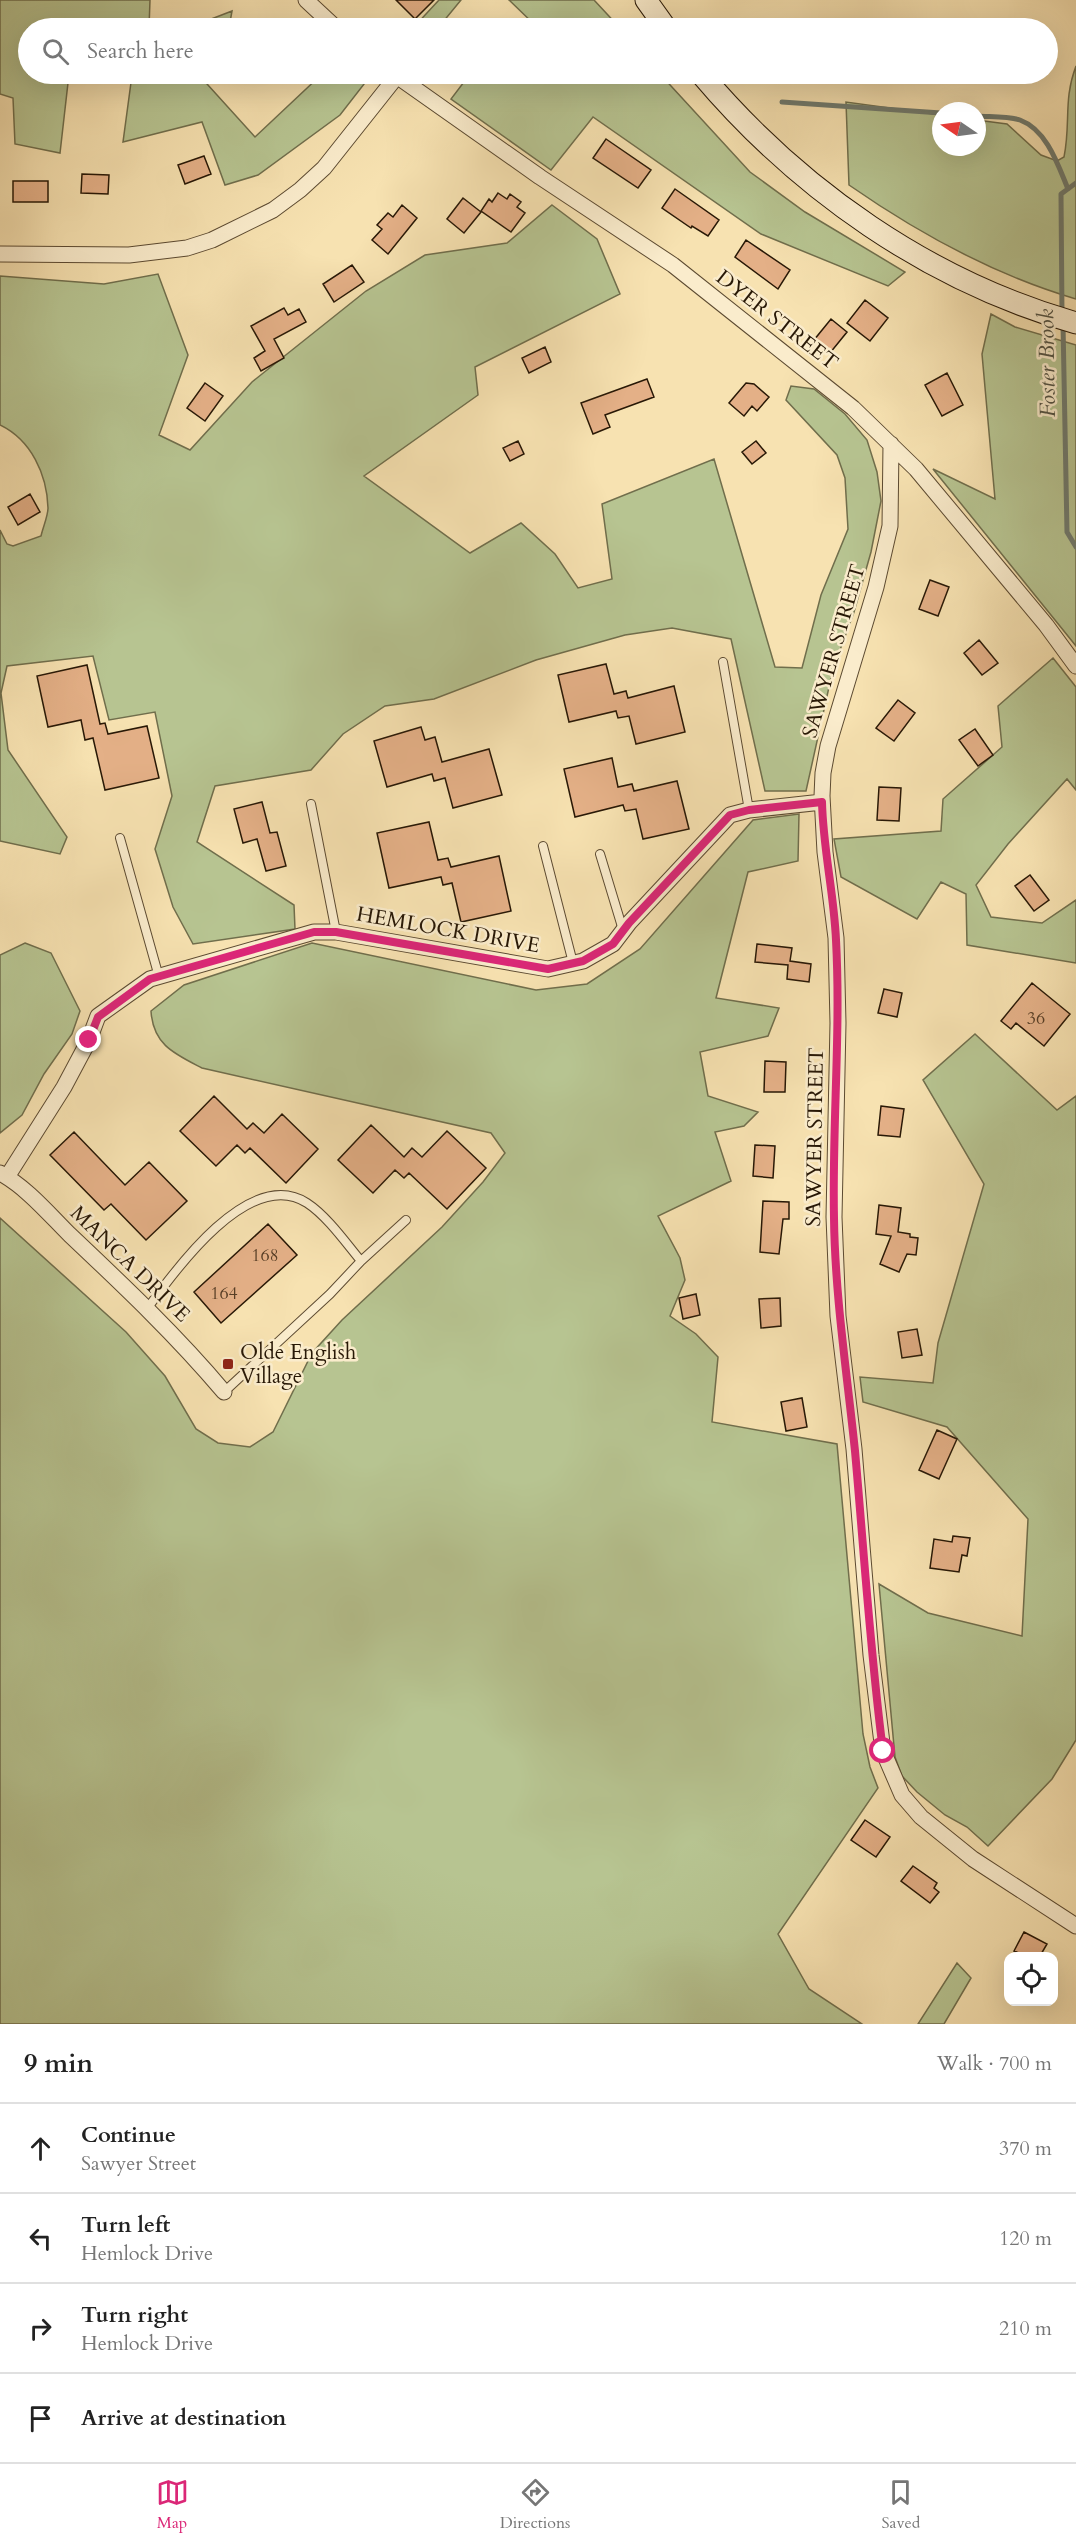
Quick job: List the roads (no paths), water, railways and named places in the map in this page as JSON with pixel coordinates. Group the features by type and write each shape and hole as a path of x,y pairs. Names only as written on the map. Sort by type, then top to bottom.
{"main road":[{"path":"646,0 659,18"},
{"path":"710,84 776,154 863,221 941,267 988,290 1068,320"}],"street":[{"path":"306,0 325,18"},
{"path":"0,254 129,255 187,248 212,240 273,210 300,190 324,168 389,84"},
{"name":"DYER STREET","path":"409,84 540,177 673,265 853,408 916,469 1046,625 1076,666"},
{"name":"SAWYER STREET","path":"891,444 890,526 876,586 828,746 823,773 822,802 825,852 836,938 838,1023 834,1217 838,1316 854,1449 871,1655 883,1751 902,1795 921,1817 973,1859 1076,1926"},
{"name":"HEMLOCK DRIVE","path":"4,1175 68,1080 98,1017 150,979 314,932 336,932 548,969 583,961 613,944 730,815 749,810 822,802"},
{"name":"MANCA DRIVE","path":"4,1175 147,1309 191,1353 224,1392"}],"lane":[{"path":"723,662 749,810"},
{"path":"310,804 336,932"},
{"path":"120,838 159,976"},
{"path":"543,846 573,963"},
{"path":"600,854 623,931"},
{"path":"147,1309 170,1276 209,1235 241,1207 261,1199 280,1196 308,1203 361,1261"},
{"path":"224,1392 406,1220"}],"waterway":[{"path":"782,102 932,112"},
{"path":"986,117 1020,120 1037,132 1056,159 1068,189"},
{"name":"Foster Brook","path":"1062,315 1061,194 1076,183"},
{"name":"Foster Brook","path":"1063,324 1067,532 1076,547"}],"place":[{"name":"Olde English Village","path":"228,1364"}]}
